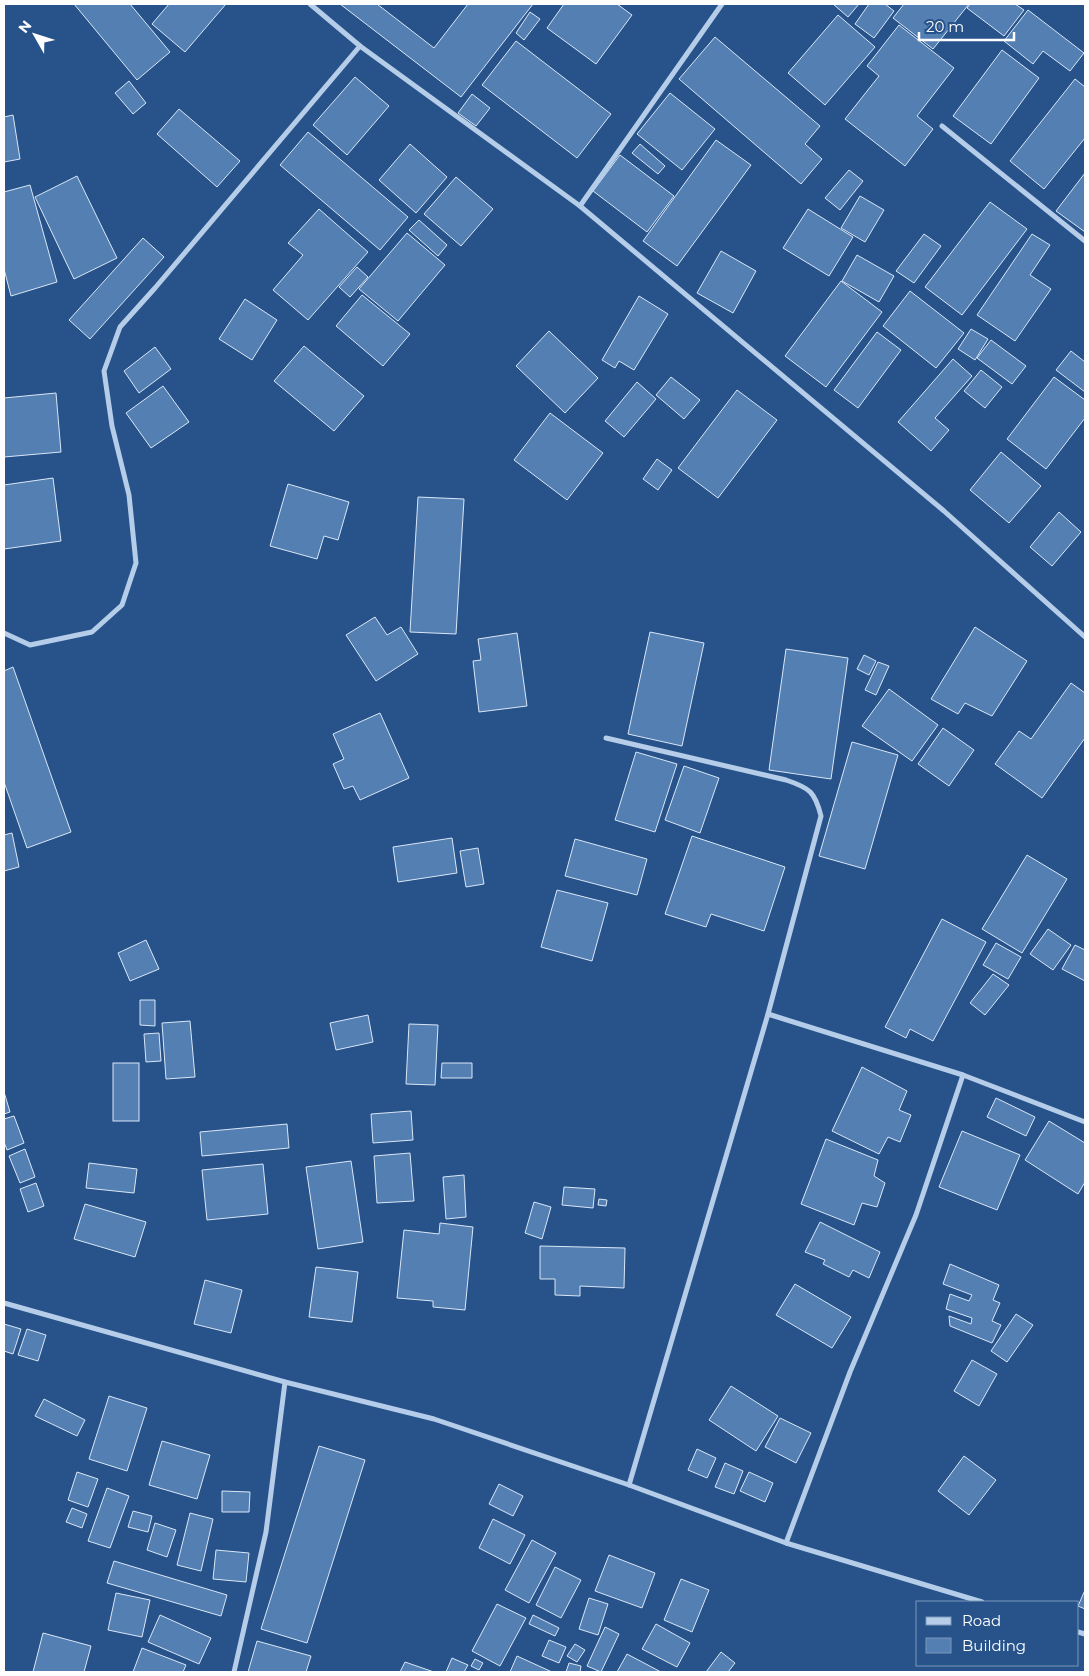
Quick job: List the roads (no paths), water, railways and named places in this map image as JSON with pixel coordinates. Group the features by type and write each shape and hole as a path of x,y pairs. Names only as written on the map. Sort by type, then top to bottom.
{"street":[{"path":"310,4 360,46 580,206 944,511 1085,637"},
{"path":"580,206 722,4"},
{"path":"4,634 30,645 92,632 122,605 136,563 129,495 112,426 104,371 120,327 360,46"},
{"path":"942,126 1085,241"},
{"path":"606,738 805,786 817,800 821,816 768,1014 629,1486"},
{"path":"768,1014 963,1075 1085,1122"},
{"path":"786,1543 850,1372 916,1214 963,1075"},
{"path":"4,1303 285,1382 434,1419 629,1486 786,1543 979,1601"},
{"path":"234,1672 266,1532 285,1382"}]}
